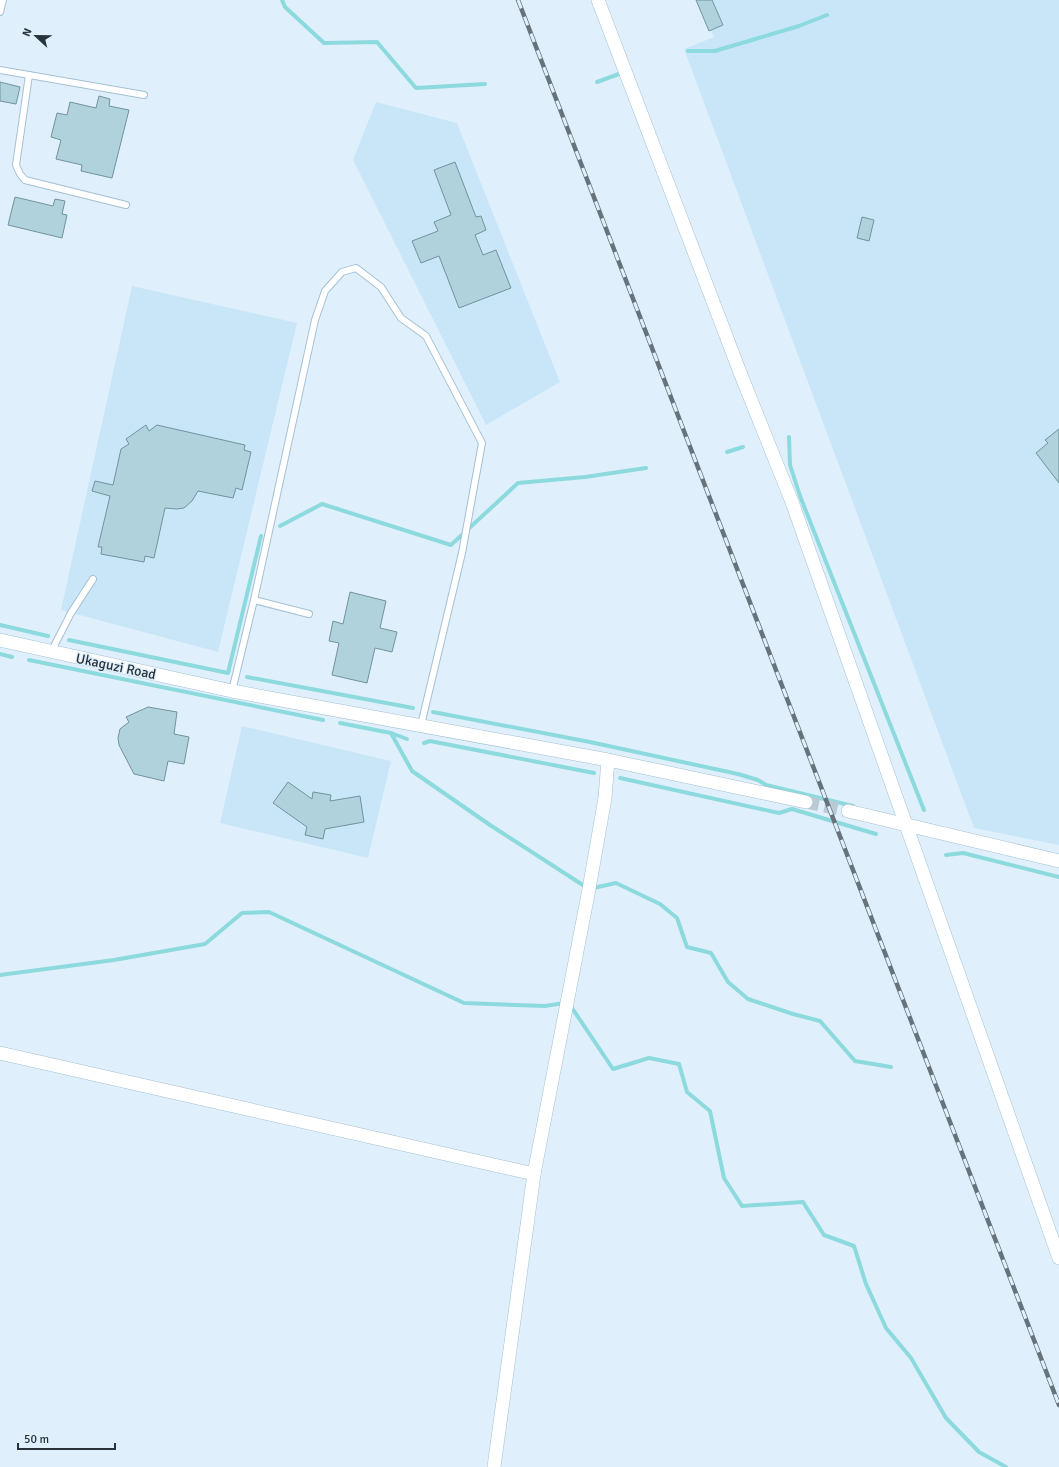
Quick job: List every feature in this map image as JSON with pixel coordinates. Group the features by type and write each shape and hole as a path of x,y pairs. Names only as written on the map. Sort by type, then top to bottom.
{"street":[{"path":"598,0 741,375 792,502 1059,1258"},
{"name":"Ukaguzi Road","path":"0,640 232,691 608,760 806,802"},
{"path":"494,1467 534,1174 589,889 605,798 608,760"},
{"path":"848,811 1059,861"},
{"path":"0,1053 534,1174"}],"lane":[{"path":"0,12 3,0"},
{"path":"0,70 144,95"},
{"path":"28,75 16,165 20,174 25,180 126,205"},
{"path":"232,691 254,600 315,320 325,292 342,272 356,268 381,287 401,318 426,336 482,443 462,553 421,725"},
{"path":"51,652 70,613 93,578"},
{"path":"254,600 309,614"}],"shaded area":[{"path":"696,0 1059,0 1059,845 974,828 684,49 714,37 711,30 709,31"},
{"path":"376,102 457,123 560,382 486,425 353,160"},
{"path":"132,286 297,323 218,652 61,610"},
{"path":"242,726 391,761 368,858 220,823"}],"building":[{"path":"696,0 712,0 723,25 709,31"},
{"path":"0,82 20,87 16,104 0,101"},
{"path":"99,96 110,99 109,106 129,110 112,178 81,171 82,165 56,159 61,140 51,137 57,113 67,115 70,102 96,108"},
{"path":"455,162 476,217 481,216 486,230 475,235 483,255 496,250 511,288 459,308 439,256 421,263 412,241 438,231 434,222 451,215 434,170"},
{"path":"15,197 53,206 55,199 65,201 62,214 67,215 62,238 8,225"},
{"path":"862,217 874,220 869,241 857,238"},
{"path":"146,425 149,431 157,425 245,445 244,450 251,452 242,490 236,488 233,498 198,491 192,501 184,508 165,508 154,558 145,556 144,562 101,554 102,547 98,547 110,496 92,491 95,481 113,485 121,449 129,444 126,439"},
{"path":"1059,429 1059,483 1036,453 1048,443 1045,440"},
{"path":"350,592 386,601 380,628 397,632 392,652 375,648 367,683 332,675 339,643 329,641 333,621 343,624"},
{"path":"148,707 177,712 174,734 189,737 184,764 168,761 164,781 134,774 119,745 118,738 120,729 129,722 126,717"},
{"path":"288,782 312,799 313,792 331,795 330,801 360,796 364,822 325,829 323,839 305,835 307,827 273,803"}],"waterway":[{"path":"282,0 285,7 324,43 377,42 416,88 485,84"},
{"path":"688,51 715,51 799,26 827,15"},
{"path":"597,82 619,74"},
{"path":"789,437 790,465 800,496 924,810"},
{"path":"727,452 743,447"},
{"path":"280,526 322,504 451,545 518,483 585,477 646,468"},
{"path":"69,640 228,673 261,536"},
{"path":"0,625 48,636"},
{"path":"0,654 12,657"},
{"path":"29,660 323,720"},
{"path":"247,677 413,708"},
{"path":"433,712 590,742 738,774 758,780 766,785 853,806"},
{"path":"340,723 391,733 407,739"},
{"path":"391,733 412,771 490,825 589,889 616,883 660,904 677,918 687,947 711,953 728,982 748,999 820,1021 855,1061 891,1067"},
{"path":"424,743 430,741 594,773"},
{"path":"620,778 779,813 792,809 876,834"},
{"path":"946,855 963,853 1059,877"},
{"path":"0,975 114,960 205,944 242,913 269,912 464,1003 545,1006 564,1003"},
{"path":"570,1005 613,1069 649,1058 679,1064 687,1092 710,1111 724,1178 742,1206 803,1202 824,1235 854,1246 866,1284 886,1328 911,1358 946,1418 979,1452 1006,1467"}],"tunnel":[{"path":"806,802 848,811"}],"railway":[{"path":"518,0 1059,1405"}]}
